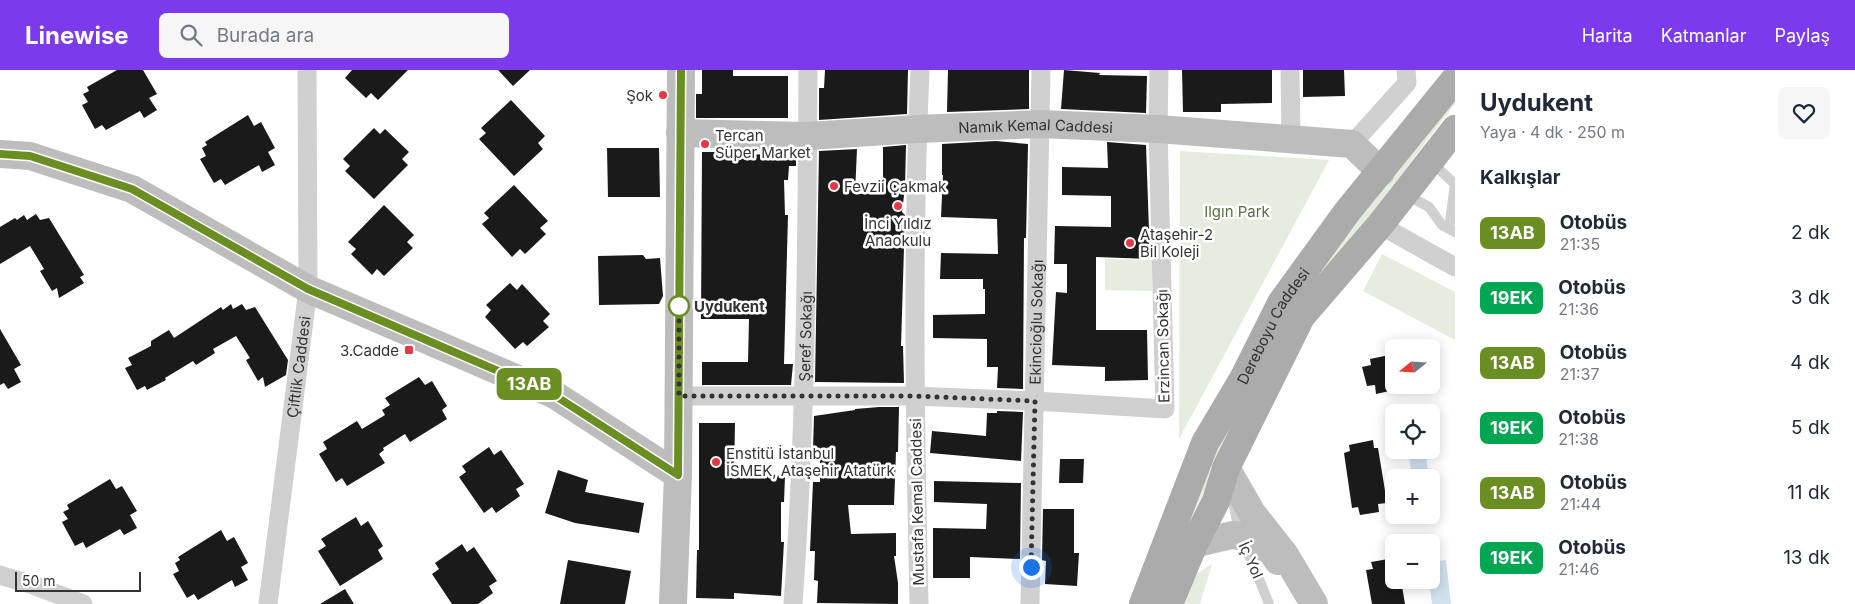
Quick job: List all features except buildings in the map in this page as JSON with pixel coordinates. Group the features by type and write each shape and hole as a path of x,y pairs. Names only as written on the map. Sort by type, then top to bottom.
{"main road":[{"name":"Dereboyu Caddesi","path":"1143,604 1205,443 1243,378 1281,303 1348,212 1455,79"},
{"name":"Dereboyu Caddesi","path":"1169,604 1194,544 1216,501 1226,468 1301,318 1380,225 1455,129"}],"street":[{"name":"Çiftlik Caddesi","path":"268,604 308,289 307,70"},
{"path":"674,604 678,475 681,70"},
{"name":"Şeref Sokağı","path":"793,604 798,527 802,396 808,70"},
{"name":"Mustafa Kemal Caddesi","path":"919,604 914,396 917,129 920,70"},
{"name":"Ekincioğlu Sokağı","path":"1030,604 1041,70"},
{"name":"Erzincan Sokağı","path":"679,396 914,396 1165,409 1158,129 1159,70"},
{"path":"1290,70 1291,140"},
{"path":"1381,172 1352,144 1407,83 1406,70"},
{"name":"Namık Kemal Caddesi","path":"680,133 808,136 1040,124 1158,129 1352,144"},
{"path":"0,154 30,156 132,189 308,289 554,395 678,475"},
{"path":"1380,225 1455,267"},
{"path":"1226,468 1252,513 1285,555 1314,604"},
{"path":"1194,544 1232,535 1238,526 1271,551 1302,604"},
{"path":"0,575 83,604"}],"lane":[{"path":"1405,194 1429,207 1442,225 1452,230 1455,184 1430,161"},
{"name":"İç Yol","path":"1226,468 1238,526 1268,604"}],"green space":[{"path":"1455,91 1455,104 1291,319 1162,576 1200,478 1284,317"},
{"name":"Ilgın Park","path":"1180,151 1329,160 1179,439"},
{"path":"1382,254 1455,292 1455,340 1363,291"},
{"path":"1105,259 1152,260 1152,291 1105,290"},
{"path":"1212,564 1200,604 1177,604 1185,581"}],"water":[{"path":"1409,459 1426,459 1428,469 1411,469"},
{"path":"1446,560 1451,604 1432,604 1430,589 1440,589 1440,561"}],"bus line":[{"name":"13AB","path":"0,154 30,156 132,189 308,289 554,395 678,475 681,70"}],"place":[{"name":"Şok","path":"663,95"},
{"name":"Tercan Süper Market","path":"705,144"},
{"name":"Fevzii Çakmak","path":"834,186"},
{"name":"İnci Yıldız Anaokulu","path":"898,206"},
{"name":"Ataşehir-2 Bil Koleji","path":"1130,243"},
{"name":"Uydukent","path":"679,306"},
{"name":"3.Cadde","path":"409,350"},
{"name":"Enstitü İstanbul İSMEK, Ataşehir Atatürk","path":"716,462"}],"route":[{"path":"679,306 679,300 679,396 914,396 1035,401 1031,567"}]}
